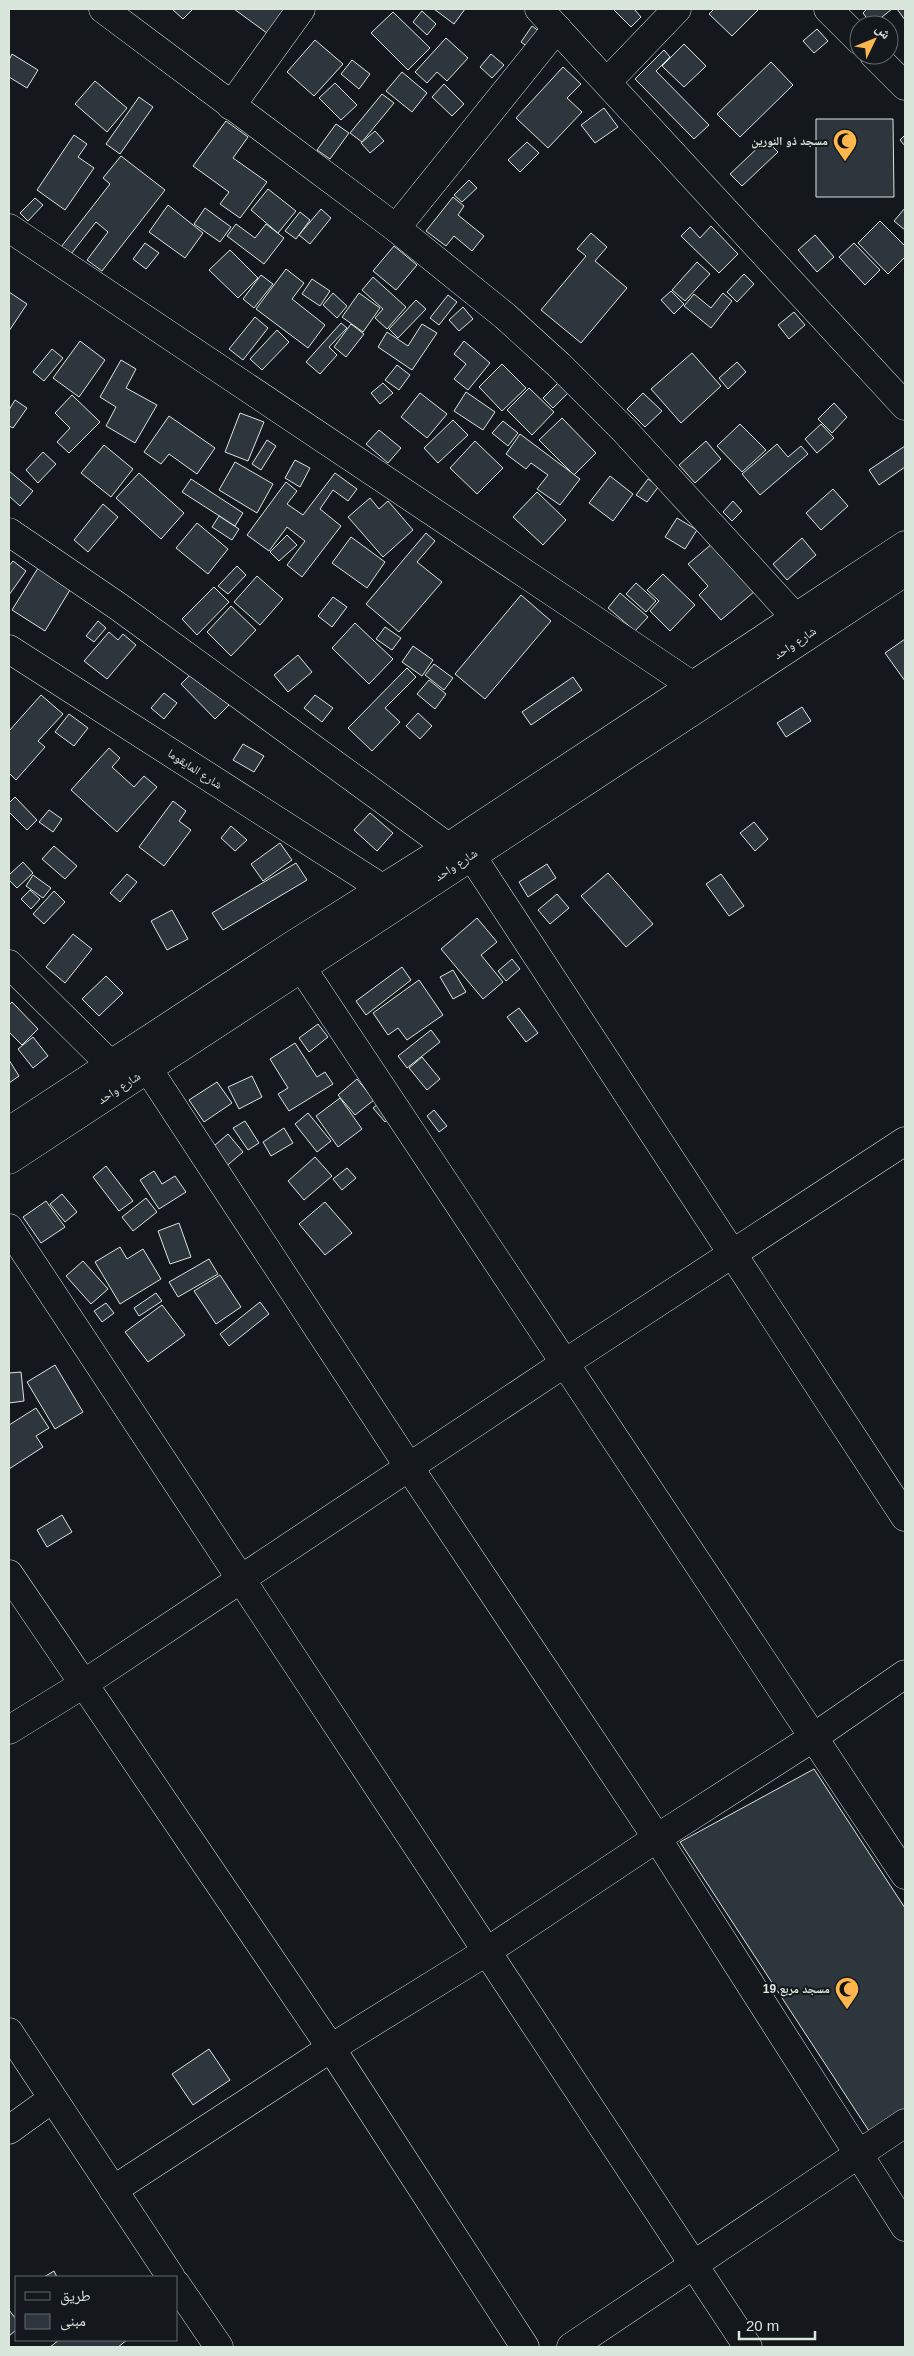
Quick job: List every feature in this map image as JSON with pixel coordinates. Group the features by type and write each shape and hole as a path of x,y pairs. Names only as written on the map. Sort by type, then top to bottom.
{"street":[{"path":"102,9 396,228 505,316 559,365 624,430 795,617"},
{"path":"231,106 301,9"},
{"path":"608,81 677,9"},
{"path":"828,9 849,30"},
{"path":"396,228 548,18 905,406"},
{"path":"884,65 905,86"},
{"path":"9,228 693,686"},
{"path":"9,532 119,607 460,851 732,1254 905,1517"},
{"name":"شارع واحد","path":"9,1131 110,1064 392,895 460,851 693,686 905,545"},
{"name":"شارع واحد","path":"460,851 595,777 905,572"},
{"name":"شارع المايقوما","path":"9,649 392,895"},
{"name":"شارع واحد","path":"9,1160 302,968 392,895"},
{"path":"9,964 110,1064"},
{"path":"302,968 905,1875"},
{"path":"148,1069 409,1467 657,1838 905,2228"},
{"path":"9,1730 82,1685 565,1363 904,1143"},
{"path":"9,1228 748,2347"},
{"path":"9,1574 82,1685 331,2048 525,2347"},
{"path":"113,2190 331,2048 486,1952 657,1838 814,1737 905,1674"},
{"path":"9,2032 171,2276"},
{"path":"9,2130 52,2099"},
{"path":"571,2347 905,2123"},
{"path":"178,2287 218,2347"}],"building":[{"path":"172,9 193,9 183,19"},
{"path":"234,9 287,9 271,36"},
{"path":"434,9 465,9 454,24"},
{"path":"613,9 634,9 641,17 631,27"},
{"path":"714,9 759,9 732,36 709,14"},
{"path":"867,9 892,9 884,15 864,15 863,13"},
{"path":"897,9 905,9 905,20"},
{"path":"422,11 436,24 427,35 413,22"},
{"path":"393,12 430,48 408,70 371,33"},
{"path":"532,26 543,34 532,50 521,42"},
{"path":"817,29 828,41 814,53 803,41"},
{"path":"446,38 468,58 447,81 437,72 427,83 415,72"},
{"path":"315,40 343,64 314,96 287,72"},
{"path":"684,44 706,66 684,87 662,66"},
{"path":"664,50 670,57 656,71 709,125 694,139 635,79"},
{"path":"12,54 38,70 27,88 9,77 9,60"},
{"path":"491,54 504,65 492,78 480,67"},
{"path":"352,60 370,74 359,89 341,74"},
{"path":"771,62 793,85 740,137 717,114"},
{"path":"563,67 581,84 567,98 582,112 548,148 516,118"},
{"path":"402,72 427,93 412,112 386,91"},
{"path":"95,81 127,108 107,132 75,104"},
{"path":"335,83 357,105 341,120 319,98"},
{"path":"444,84 464,104 452,116 432,97"},
{"path":"382,94 394,103 362,142 350,133"},
{"path":"139,97 153,107 120,154 106,144"},
{"path":"604,108 618,127 595,143 581,125"},
{"path":"816,119 893,119 894,197 816,197"},
{"path":"226,121 248,137 233,158 267,182 240,218 220,204 229,192 193,166"},
{"path":"336,124 349,133 330,159 317,150"},
{"path":"375,131 384,141 370,153 361,143"},
{"path":"74,135 87,144 78,157 94,168 65,210 37,190"},
{"path":"905,135 905,146 900,140"},
{"path":"766,140 778,152 742,186 730,174"},
{"path":"527,142 539,153 520,172 508,160"},
{"path":"121,156 165,190 102,271 87,260 108,232 96,222 71,254 61,247 110,184 103,178"},
{"path":"469,180 477,188 462,202 454,195"},
{"path":"268,189 296,211 278,233 251,210"},
{"path":"453,197 464,206 458,215 484,236 472,251 454,236 446,246 426,231"},
{"path":"35,198 43,205 28,221 20,213"},
{"path":"168,205 203,233 185,258 149,232"},
{"path":"205,208 231,227 220,242 194,224"},
{"path":"905,208 905,230 894,221"},
{"path":"321,209 331,218 310,244 299,235"},
{"path":"300,212 310,220 296,239 285,231"},
{"path":"880,221 905,246 905,257 888,274 858,243"},
{"path":"236,224 255,238 266,224 284,238 264,264 227,236"},
{"path":"711,226 738,254 719,273 681,236 690,227 700,238"},
{"path":"591,233 607,247 595,261 627,288 581,343 541,310 586,256 577,249"},
{"path":"815,235 834,257 817,272 798,250"},
{"path":"145,243 159,253 146,269 133,259"},
{"path":"854,243 880,270 865,285 839,257"},
{"path":"394,246 417,265 396,290 373,271"},
{"path":"230,250 258,278 238,298 209,270"},
{"path":"697,262 710,274 685,301 672,290"},
{"path":"286,269 304,283 292,299 325,325 308,348 256,309"},
{"path":"744,274 754,284 737,302 727,292"},
{"path":"261,275 273,284 254,308 243,299"},
{"path":"373,277 406,307 387,329 375,318 383,309 362,290"},
{"path":"312,279 330,291 320,306 302,294"},
{"path":"671,291 684,304 674,314 661,300"},
{"path":"9,292 27,304 9,331"},
{"path":"333,293 347,306 337,318 323,305"},
{"path":"359,293 380,308 363,332 342,317"},
{"path":"723,293 732,301 711,328 684,306 694,294 711,308"},
{"path":"448,295 457,302 439,325 430,318"},
{"path":"416,300 426,309 398,338 389,329"},
{"path":"463,307 473,319 459,331 449,320"},
{"path":"794,312 805,325 789,339 778,325"},
{"path":"255,317 268,328 243,360 229,349"},
{"path":"341,323 347,328 329,347 337,355 320,374 306,362"},
{"path":"351,324 364,334 346,357 334,347"},
{"path":"422,324 437,333 412,370 378,347 387,332 408,346"},
{"path":"277,330 289,342 262,370 250,359"},
{"path":"80,341 105,360 79,397 53,378"},
{"path":"464,341 490,363 468,390 454,379 466,364 454,354"},
{"path":"52,349 63,358 44,381 33,372"},
{"path":"692,353 721,386 681,423 651,389"},
{"path":"121,360 136,369 126,388 157,405 135,443 106,426 116,407 100,397"},
{"path":"737,362 746,372 728,389 719,378"},
{"path":"502,364 526,388 502,411 479,387"},
{"path":"397,365 410,375 399,390 385,380"},
{"path":"383,383 393,393 380,404 371,393"},
{"path":"558,383 568,393 553,408 543,398"},
{"path":"529,388 554,412 532,435 507,410"},
{"path":"466,392 495,412 483,430 454,411"},
{"path":"420,393 447,414 427,438 401,417"},
{"path":"643,393 662,411 645,427 627,409"},
{"path":"72,395 100,422 69,453 57,442 70,428 55,413"},
{"path":"15,400 27,408 13,428 9,426 9,410"},
{"path":"834,403 847,417 832,433 818,419"},
{"path":"240,413 264,422 248,461 225,452"},
{"path":"169,416 215,448 197,474 169,454 161,464 144,452"},
{"path":"562,418 596,453 574,475 539,440"},
{"path":"453,420 468,435 438,463 424,448"},
{"path":"503,421 518,433 508,446 492,433"},
{"path":"740,424 766,450 742,472 717,446"},
{"path":"821,424 834,438 817,453 805,439"},
{"path":"379,430 401,448 388,463 366,444"},
{"path":"520,434 580,479 560,505 537,489 548,475 531,463 526,469 506,454"},
{"path":"267,440 276,446 261,470 252,464"},
{"path":"475,441 503,468 477,494 450,468"},
{"path":"706,441 721,459 695,483 679,465"},
{"path":"777,444 788,457 801,446 808,454 760,495 742,474"},
{"path":"104,445 133,469 111,497 81,473"},
{"path":"905,446 905,467 879,485 869,470"},
{"path":"43,452 56,464 38,483 26,470"},
{"path":"295,460 310,468 300,487 285,478"},
{"path":"235,462 273,484 257,513 219,490"},
{"path":"9,471 33,491 20,506 9,496"},
{"path":"139,473 184,513 161,539 116,498"},
{"path":"335,473 357,489 348,501 333,490 320,509 341,526 302,577 287,565 305,541 287,527 269,551 247,535 286,482 297,491 287,504 303,515"},
{"path":"610,476 633,494 613,521 589,503"},
{"path":"191,479 243,513 235,526 182,492"},
{"path":"648,479 659,486 647,502 636,495"},
{"path":"833,489 848,506 821,530 806,513"},
{"path":"537,492 566,520 543,545 513,517"},
{"path":"370,498 379,509 388,501 413,530 383,557 348,517"},
{"path":"733,501 742,511 732,521 723,512"},
{"path":"103,504 118,517 88,552 74,540"},
{"path":"219,516 239,529 232,540 212,527"},
{"path":"677,518 697,530 685,549 665,537"},
{"path":"197,523 228,549 208,574 176,548"},
{"path":"426,533 435,541 417,562 442,582 399,632 366,604"},
{"path":"287,535 297,545 279,561 270,552"},
{"path":"351,537 385,562 367,588 332,563"},
{"path":"802,538 816,555 787,580 773,564"},
{"path":"713,543 755,591 721,620 699,595 708,586 688,564"},
{"path":"43,560 76,580 45,631 12,610"},
{"path":"13,561 26,571 9,595 9,566"},
{"path":"237,566 246,575 228,594 218,586"},
{"path":"663,574 695,605 670,631 650,611 659,601 647,590"},
{"path":"257,576 283,599 260,625 234,602"},
{"path":"636,583 656,601 646,612 626,594"},
{"path":"214,587 229,602 197,635 182,619"},
{"path":"620,593 648,617 635,631 608,608"},
{"path":"521,595 551,621 485,699 455,674"},
{"path":"333,597 347,607 332,627 318,616"},
{"path":"231,606 256,630 231,656 207,632"},
{"path":"98,621 106,628 94,642 86,636"},
{"path":"355,623 393,659 369,684 332,648"},
{"path":"385,627 401,638 392,650 376,639"},
{"path":"109,632 118,640 123,634 136,645 107,679 84,661"},
{"path":"905,639 905,681 885,653"},
{"path":"413,646 433,660 422,676 402,662"},
{"path":"298,655 312,672 288,692 274,675"},
{"path":"434,664 453,678 444,690 425,675"},
{"path":"407,668 416,677 385,708 400,722 372,751 348,728"},
{"path":"194,671 229,705 215,719 181,684"},
{"path":"573,677 582,690 531,725 522,712"},
{"path":"429,680 446,694 435,709 417,694"},
{"path":"164,693 177,703 164,719 151,708"},
{"path":"41,695 63,714 38,741 45,747 16,780 9,773 9,731"},
{"path":"315,695 333,708 322,722 304,708"},
{"path":"802,707 811,721 786,737 777,723"},
{"path":"418,713 432,726 420,739 406,726"},
{"path":"69,714 88,728 74,746 55,732"},
{"path":"243,744 264,756 254,772 233,760"},
{"path":"109,748 120,758 112,767 134,787 144,776 157,787 117,832 71,790"},
{"path":"15,797 37,820 27,830 9,812 9,803"},
{"path":"173,801 186,811 179,821 191,830 164,866 139,847"},
{"path":"49,810 62,819 53,832 39,822"},
{"path":"370,813 393,833 377,851 354,830"},
{"path":"754,822 768,839 755,851 740,833"},
{"path":"231,826 247,840 235,851 221,838"},
{"path":"280,843 292,860 263,881 251,864"},
{"path":"54,846 77,866 65,879 42,859"},
{"path":"23,862 33,873 17,888 9,880 9,875"},
{"path":"296,863 307,880 223,930 212,913"},
{"path":"547,864 556,878 528,897 519,882"},
{"path":"608,873 653,924 626,947 581,896"},
{"path":"127,874 137,882 120,902 110,893"},
{"path":"721,874 744,906 729,916 706,884"},
{"path":"33,875 51,888 43,898 26,886"},
{"path":"30,890 40,899 31,909 21,899"},
{"path":"54,891 65,902 44,924 33,914"},
{"path":"557,894 569,908 550,924 538,910"},
{"path":"172,910 188,939 167,950 151,921"},
{"path":"477,918 497,942 481,955 503,982 483,999 441,949"},
{"path":"73,934 92,949 65,983 46,967"},
{"path":"512,959 520,969 506,981 498,971"},
{"path":"402,967 411,980 366,1015 356,1001"},
{"path":"453,970 466,992 453,999 440,977"},
{"path":"106,976 123,993 99,1016 82,999"},
{"path":"419,980 443,1015 407,1040 398,1028 388,1035 373,1013"},
{"path":"12,1002 38,1029 22,1045 9,1032 9,1005"},
{"path":"519,1008 538,1033 526,1042 507,1017"},
{"path":"318,1024 328,1037 309,1052 299,1038"},
{"path":"431,1030 440,1042 407,1068 398,1056"},
{"path":"33,1037 48,1056 33,1068 18,1049"},
{"path":"295,1043 317,1077 325,1072 333,1084 289,1111 278,1094 288,1088 270,1059"},
{"path":"422,1057 440,1079 427,1090 409,1068"},
{"path":"9,1060 19,1076 9,1083"},
{"path":"252,1076 262,1097 239,1109 228,1087"},
{"path":"357,1079 374,1100 355,1115 338,1095"},
{"path":"217,1082 232,1103 204,1122 189,1100"},
{"path":"388,1096 399,1110 385,1122 373,1108"},
{"path":"340,1098 362,1129 338,1147 316,1116"},
{"path":"434,1110 447,1126 439,1132 427,1116"},
{"path":"308,1113 331,1141 317,1152 295,1124"},
{"path":"245,1121 259,1143 248,1150 233,1128"},
{"path":"284,1128 293,1143 271,1156 263,1142"},
{"path":"228,1134 243,1152 223,1169 208,1151"},
{"path":"315,1157 332,1176 304,1200 288,1181"},
{"path":"106,1166 133,1201 119,1211 93,1177"},
{"path":"347,1168 356,1178 342,1190 333,1179"},
{"path":"154,1171 162,1184 175,1176 186,1192 159,1209 140,1180"},
{"path":"62,1194 77,1212 65,1222 50,1204"},
{"path":"146,1198 157,1212 133,1231 122,1217"},
{"path":"46,1201 65,1227 41,1243 23,1217"},
{"path":"325,1202 352,1233 325,1255 299,1224"},
{"path":"179,1223 191,1257 170,1264 158,1231"},
{"path":"120,1247 127,1259 143,1249 161,1279 120,1304 95,1262"},
{"path":"209,1259 218,1274 178,1297 169,1282"},
{"path":"83,1261 108,1289 91,1304 66,1276"},
{"path":"220,1275 241,1307 216,1324 194,1291"},
{"path":"156,1293 162,1301 139,1316 134,1308"},
{"path":"260,1302 269,1314 229,1346 220,1334"},
{"path":"106,1303 114,1313 102,1322 94,1311"},
{"path":"162,1305 185,1335 148,1362 125,1332"},
{"path":"55,1365 83,1412 55,1429 27,1382"},
{"path":"21,1372 24,1401 9,1403 9,1373"},
{"path":"36,1408 49,1428 36,1436 43,1447 9,1469 9,1425"},
{"path":"62,1515 72,1532 47,1547 37,1530"},
{"name":"مسجد مربع 19","path":"814,1769 905,1908 905,2112 871,2134 680,1842"},
{"path":"209,2049 230,2080 193,2105 172,2074"},
{"path":"54,2271 56,2276 46,2276"},
{"path":"9,2310 15,2318 15,2331 9,2336"},
{"path":"58,2341 126,2341 118,2347 50,2347"}],"place":[{"name":"مسجد ذو النورين","path":"845,162"},
{"name":"مسجد مربع 19","path":"847,2010"}]}
